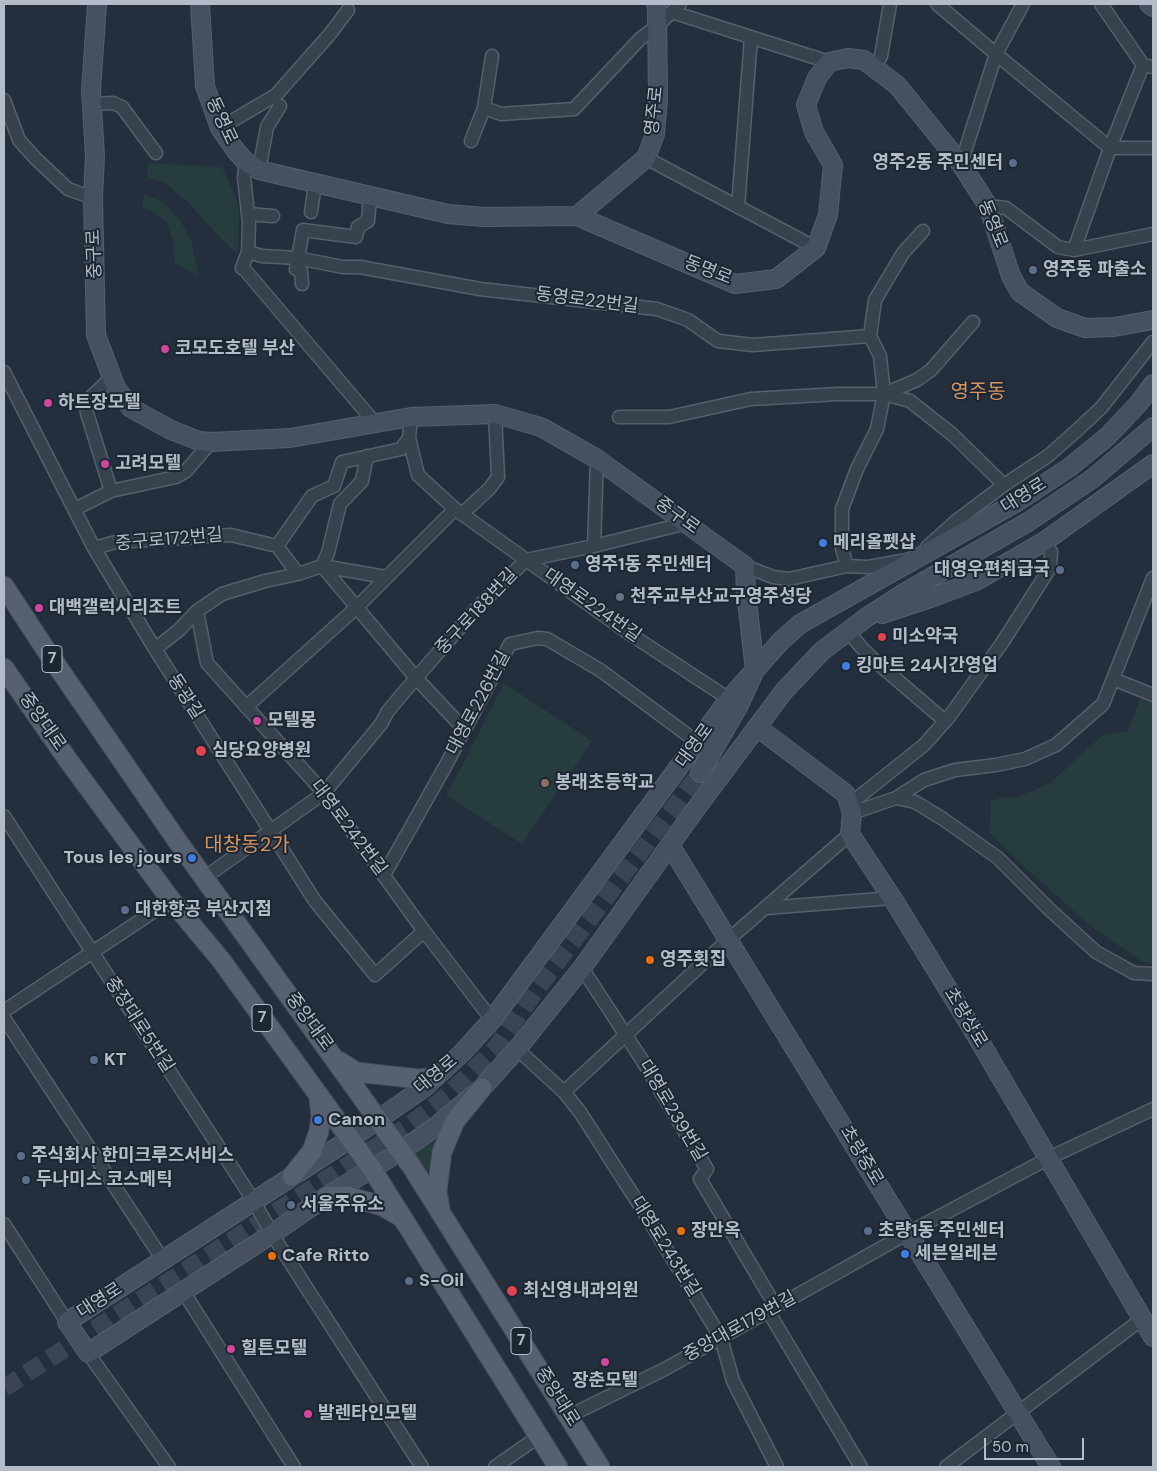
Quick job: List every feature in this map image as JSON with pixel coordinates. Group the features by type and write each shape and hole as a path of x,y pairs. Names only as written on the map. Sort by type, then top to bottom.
{"main road":[{"name":"중구로","path":"97,4 91,90 94,156 96,335 116,388 131,408 171,430 198,441 211,442 290,438 411,417 495,414 541,427 597,459 745,566"},
{"name":"동영로","path":"200,4 205,86 220,128 236,152 253,166"},
{"name":"영주로","path":"577,216 646,158 655,134 658,99 656,4"},
{"path":"1149,4 1153,7"},
{"name":"동영로","path":"829,62 848,58 864,60 875,66 898,85 961,164 988,206 1011,276 1018,289 1057,318 1085,328 1114,327 1153,320"},
{"path":"816,248 828,214 833,165 814,132 806,104 817,78 829,62"},
{"path":"253,166 315,184 448,214 484,217 577,216"},
{"name":"동명로","path":"577,216 734,284 776,279 816,248"},
{"name":"대영로","path":"1153,384 1139,403 1108,436 1070,467 1017,502 800,624 781,641 729,699 492,1020 462,1053 436,1077 350,1140 66,1322 88,1353 272,1234 327,1196 401,1150 435,1127 482,1088 517,1049 582,968 784,691 822,652 867,618 930,578 1044,511 1092,479 1153,427"},
{"path":"867,618 898,610 976,581 1045,541 1153,464"},
{"path":"745,566 746,594 755,670 739,705 700,772 784,691"},
{"path":"930,578 924,586 924,590 931,593 947,592"},
{"name":"중앙대로","path":"4,586 204,878 401,1150 600,1467"},
{"name":"중앙대로","path":"4,668 68,760 171,900 221,960 372,1169 538,1438 558,1467"},
{"path":"757,727 846,794 851,809 850,834"},
{"name":"초량상로","path":"850,834 892,898 1049,1158 1153,1337"},
{"name":"초량중로","path":"670,846 1051,1467"},
{"path":"335,1059 356,1072 419,1080 436,1077"},
{"path":"442,1216 437,1191 442,1152 454,1121 482,1088"},
{"path":"292,1176 312,1151 319,1131 321,1116 319,1098"},
{"path":"327,1196 347,1196 382,1206 402,1217"}],"street":[{"path":"875,66 881,56 890,4"},
{"path":"937,4 1110,148 1153,148"},
{"path":"961,164 996,54 1023,4"},
{"path":"1074,250 1110,148 1148,66 1101,4"},
{"path":"484,108 501,114 574,109 640,39 676,8 751,37 829,62"},
{"path":"348,10 278,100 253,166 244,177 248,214 248,252 242,268 246,270 376,424"},
{"path":"738,207 751,37"},
{"path":"472,141 484,108 492,56"},
{"path":"4,100 19,140 35,158 68,189 93,198"},
{"path":"220,128 278,100"},
{"path":"91,104 113,103 122,107 156,153"},
{"path":"646,158 816,248"},
{"path":"311,212 315,184"},
{"path":"302,284 301,271 296,269 303,230 356,237 358,227 368,221 370,197"},
{"path":"988,206 1006,208 1058,247 1074,250 1153,234"},
{"path":"248,214 273,216"},
{"path":"846,566 842,549 842,509 857,469 876,429 884,394 880,356 870,336 875,300 903,253 923,231"},
{"name":"동영로22번길","path":"248,252 262,256 297,258 480,289 658,309 688,320 718,340 753,345 870,336"},
{"path":"884,394 916,380 932,370 973,322"},
{"path":"745,566 773,577 788,579 846,566 868,567 916,558 956,521 1004,485 1048,456 1101,408 1153,342"},
{"name":"동광길","path":"4,372 94,548 155,649 315,901 375,975 424,931"},
{"path":"111,491 86,405 89,399 112,377"},
{"path":"619,417 669,417 752,399 838,394 884,394 910,401 952,435 1004,485"},
{"path":"246,707 356,608 386,577 459,511 490,488 498,477 495,414"},
{"path":"298,574 277,546 312,496 334,486 342,462 401,449 409,438 411,417"},
{"name":"대영로224번길","path":"409,438 418,475 459,511 627,632 729,699"},
{"path":"75,509 111,491 176,477 186,471 211,442"},
{"path":"322,566 328,553 340,504 362,481 367,456"},
{"path":"594,546 597,459"},
{"name":"중구로188번길","path":"204,878 324,793 416,678 478,608 526,560 594,546 687,523"},
{"name":"중구로172번길","path":"94,548 116,542 231,535 277,546"},
{"path":"851,809 924,745 945,722 1002,643 1050,568 1051,552 1045,541"},
{"path":"155,649 179,630 198,611 222,594 322,566 386,577"},
{"path":"322,566 416,678 465,730"},
{"path":"851,809 896,798 924,780 955,770 1025,759 1056,745 1103,704 1153,578"},
{"name":"대영로242번길","path":"198,611 207,663 324,793 424,931 492,1020"},
{"path":"848,631 875,661 945,722"},
{"name":"대영로226번길","path":"384,875 465,730 510,644 538,638 547,639 600,670 697,742"},
{"path":"1113,679 1153,695"},
{"path":"896,798 916,802 998,858 1050,910 1096,952 1134,973 1153,974"},
{"name":"충장대로5번길","path":"4,816 254,1201 272,1234 422,1467"},
{"path":"564,1092 728,940 850,834"},
{"path":"766,908 892,898"},
{"path":"4,1011 171,900"},
{"name":"대영로239번길","path":"582,968 625,1034 707,1169 700,1179 772,1309"},
{"path":"4,1018 163,1260"},
{"name":"대영로243번길","path":"517,1049 564,1092 580,1112 721,1338 733,1381 777,1467"},
{"name":"중앙대로179번길","path":"569,1416 664,1369 908,1233 1049,1158 1153,1109"},
{"path":"4,1224 66,1322"},
{"path":"183,1291 294,1467"},
{"path":"772,1309 861,1467"},
{"path":"946,1467 1142,1319"},
{"path":"88,1353 169,1467"},
{"path":"495,1467 538,1438"}],"green space":[{"path":"148,163 222,167 236,198 239,213 238,255 190,204 165,183 147,177"},
{"path":"144,195 164,202 181,222 191,240 199,276 175,263 173,242 168,224 154,212 142,208"},
{"path":"504,683 592,741 522,844 447,795"},
{"path":"1140,699 1153,703 1153,964 1141,961 1092,927 1020,863 989,832 990,802 1003,797 1017,798 1050,783 1103,735 1128,731"},
{"path":"435,1137 427,1179 412,1154"}],"tunnel":[{"path":"4,1388 410,1125 449,1094 494,1050 536,990 700,773"}],"place":[{"name":"영주2동 주민센터","path":"1013,163"},
{"name":"영주동 파출소","path":"1033,270"},
{"name":"코모도호텔 부산","path":"165,349"},
{"name":"하트장모텔","path":"48,403"},
{"name":"고려모텔","path":"105,464"},
{"name":"메리올펫샵","path":"823,543"},
{"name":"영주1동 주민센터","path":"575,565"},
{"name":"대영우편취급국","path":"1060,570"},
{"name":"천주교부산교구영주성당","path":"620,597"},
{"name":"대백갤럭시리조트","path":"39,608"},
{"name":"미소약국","path":"882,637"},
{"name":"킹마트 24시간영업","path":"846,666"},
{"name":"모텔몽","path":"257,721"},
{"name":"심당요양병원","path":"201,751"},
{"name":"봉래초등학교","path":"545,783"},
{"name":"Tous les jours","path":"192,858"},
{"name":"대한항공 부산지점","path":"125,910"},
{"name":"영주횟집","path":"650,960"},
{"name":"KT","path":"94,1060"},
{"name":"Canon","path":"318,1120"},
{"name":"주식회사 한미크루즈서비스","path":"21,1156"},
{"name":"두나미스 코스메틱","path":"26,1180"},
{"name":"서울주유소","path":"291,1205"},
{"name":"장만옥","path":"681,1231"},
{"name":"초량1동 주민센터","path":"868,1231"},
{"name":"세븐일레븐","path":"905,1254"},
{"name":"Cafe Ritto","path":"272,1256"},
{"name":"S-Oil","path":"409,1281"},
{"name":"최신영내과의원","path":"512,1291"},
{"name":"힐튼모텔","path":"231,1349"},
{"name":"장춘모텔","path":"605,1362"},
{"name":"발렌타인모텔","path":"308,1414"}],"district":[{"name":"영주동","path":"978,393"},
{"name":"대창동2가","path":"247,846"}]}
